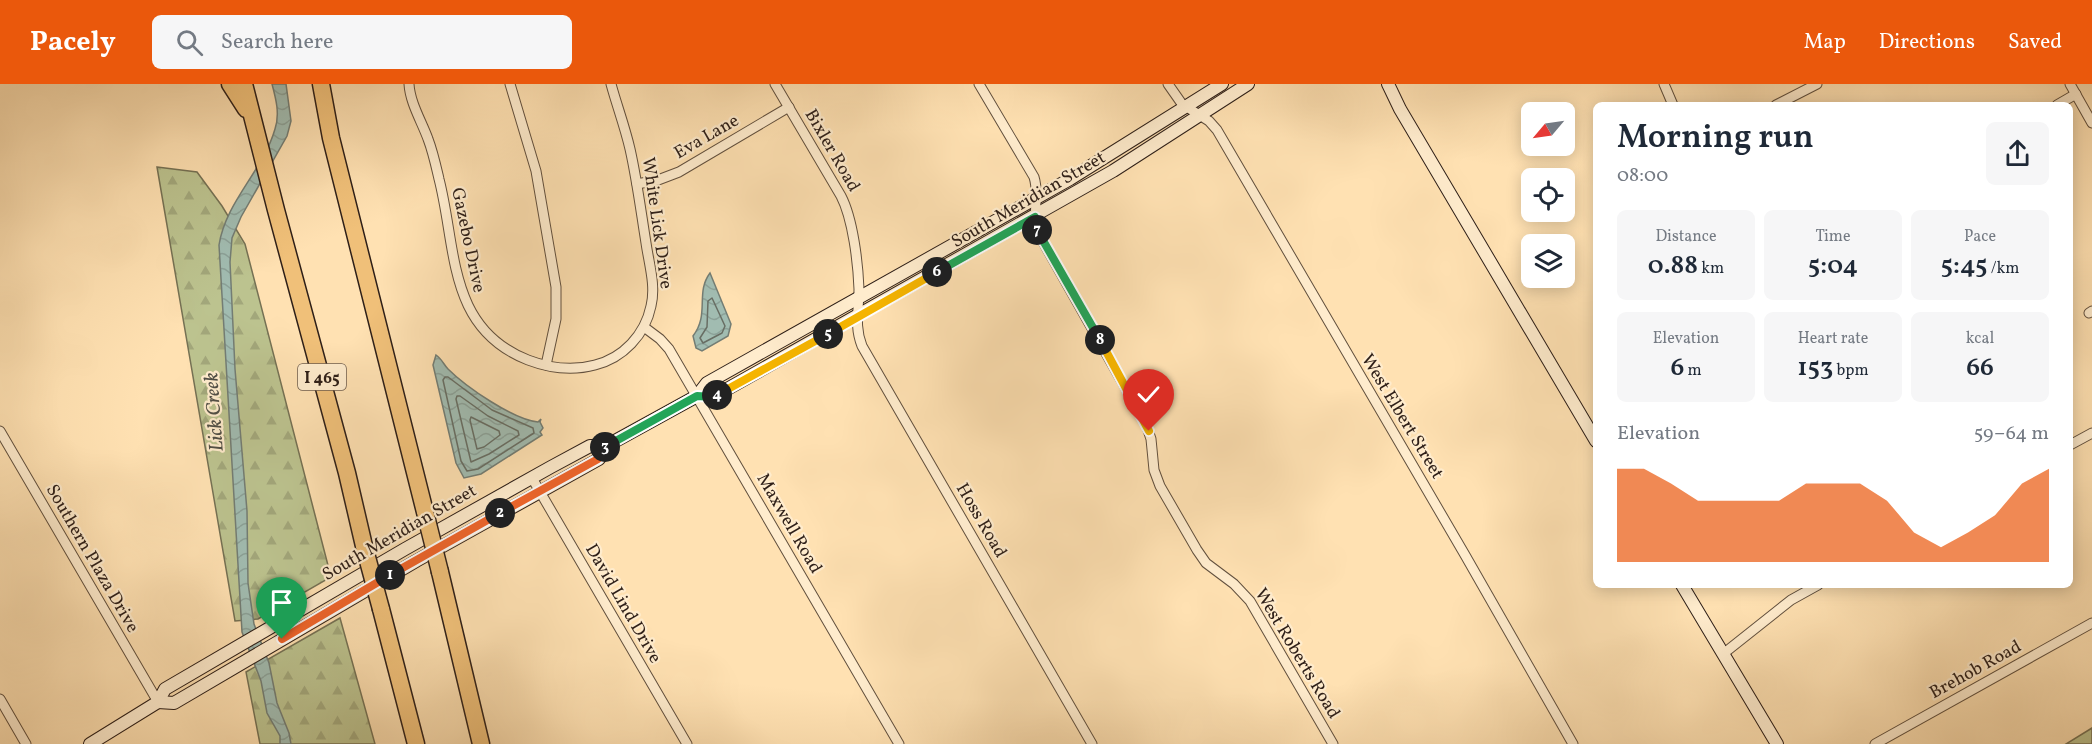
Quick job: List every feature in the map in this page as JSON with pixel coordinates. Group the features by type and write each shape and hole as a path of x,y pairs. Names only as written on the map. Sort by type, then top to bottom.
{"highway":[{"path":"231,84 256,126"},
{"name":"I 465","path":"244,84 416,744"},
{"path":"321,89 333,149 482,744"}],"main road":[{"name":"South Meridian Street","path":"90,744 158,702 165,689 231,649 532,478 590,446 606,446 697,396 707,383 857,308 1036,207 1113,171 1195,111 1222,84"},
{"name":"South Meridian Street","path":"697,396 713,397 857,308 1036,207 1195,111 1246,85 1258,84"},
{"path":"1388,84 1406,119 1593,436"},
{"name":"South Meridian Street","path":"158,702 174,703 598,459 606,446"},
{"path":"1684,588 1777,744"}],"street":[{"name":"Gazebo Drive","path":"409,84 429,141 442,192 456,272 465,300 477,322 498,343 520,357 546,365"},
{"path":"510,84 536,171 556,287 556,316 546,365"},
{"name":"White Lick Drive","path":"546,365 576,368 607,361 630,346 644,327 652,304 653,286 637,184 630,149 610,84"},
{"name":"Bixler Road","path":"775,84 848,211 859,286 857,308"},
{"name":"West Roberts Road","path":"980,84 1032,172 1037,231 1146,424 1151,439 1154,470 1162,490 1204,560 1234,584 1250,601 1333,744"},
{"name":"West Elbert Street","path":"1168,84 1178,100 1217,130 1574,744"},
{"path":"1664,84 1672,102"},
{"path":"1781,102 1802,88 1817,84"},
{"path":"2070,84 2092,123"},
{"path":"2062,102 2076,94"},
{"name":"Eva Lane","path":"637,184 663,179 679,172 789,107"},
{"name":"Hoss Road","path":"857,308 857,332 862,346 1092,744"},
{"name":"Maxwell Road","path":"644,327 669,349 899,744"},
{"name":"Southern Plaza Drive","path":"0,431 158,702"},
{"path":"2073,443 2092,433"},
{"name":"David Lind Drive","path":"532,478 687,744"},
{"path":"1723,654 1791,600 1813,588"},
{"name":"Brehob Road","path":"1875,744 2092,623"},
{"path":"0,699 26,744"}],"green space":[{"path":"157,167 197,172 222,206 245,244 331,577 258,619 235,621"},
{"path":"340,618 375,744 260,744 246,672"},
{"path":"2092,728 2092,744 2066,744"}],"water":[{"name":"Lick Creek","path":"272,84 286,84 291,121 287,136 241,217 232,238 230,262 235,369 247,511 248,583 254,624 269,663 277,703 291,744 280,744 280,736 267,713 261,681 242,632 219,245 229,214 262,159 275,129 277,112"},
{"path":"710,273 731,324 728,336 702,351 696,348 693,336 701,320 703,288"},
{"path":"436,355 456,376 491,402 528,420 538,422 541,419 543,428 540,432 542,435 481,474 464,478 456,463 433,365"}],"route":[{"path":"282,639 598,459 606,446 697,396 713,397 1035,217 1037,231 1149,431"}]}
